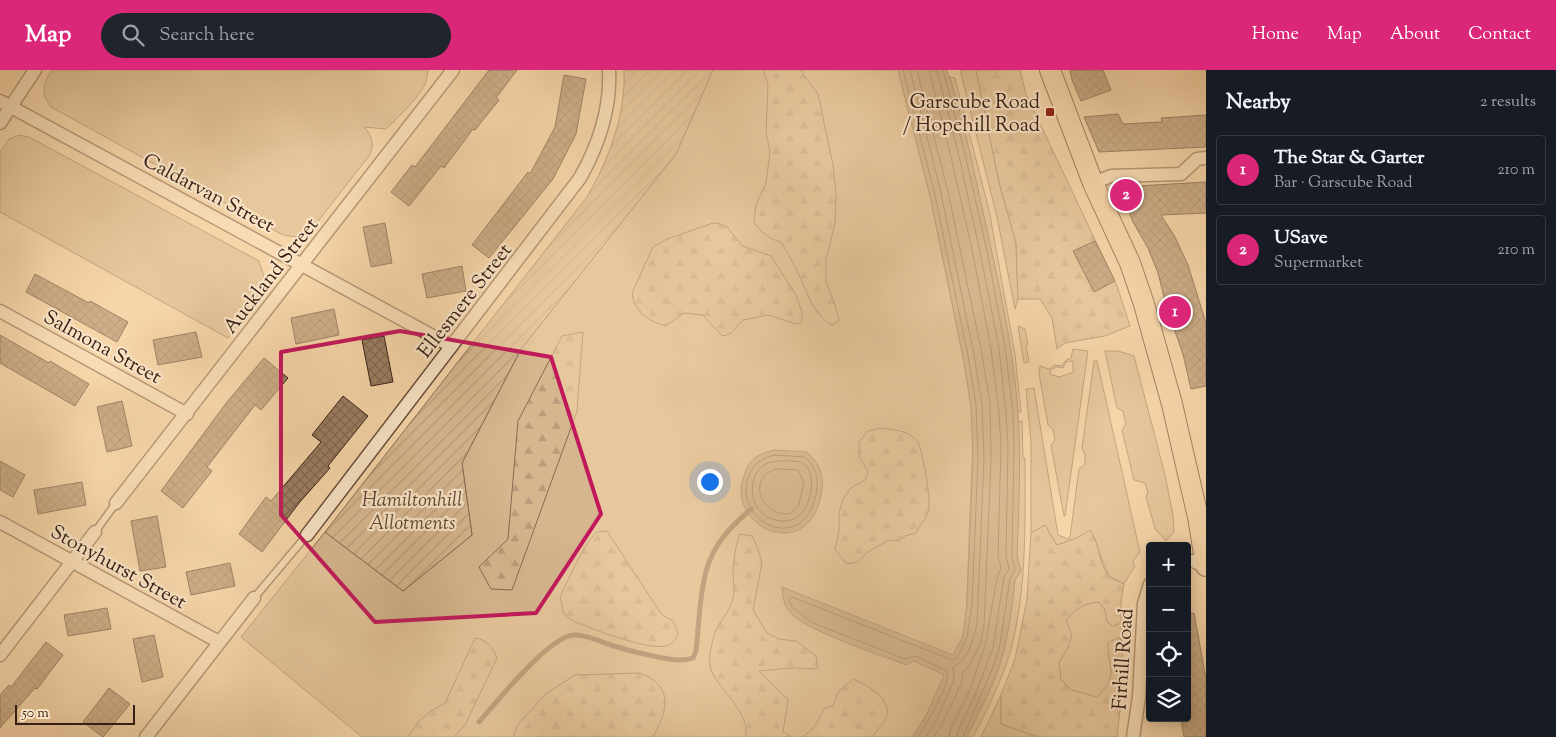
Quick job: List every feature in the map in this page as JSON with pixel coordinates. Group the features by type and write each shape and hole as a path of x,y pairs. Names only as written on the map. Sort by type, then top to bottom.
{"main road":[{"path":"1050,70 1093,182 1130,264 1144,304 1172,404 1198,517 1206,566"}],"street":[{"path":"0,123 5,104 34,70"},
{"name":"Auckland Street","path":"116,503 453,70"},
{"name":"Ellesmere Street","path":"307,535 580,178 599,138 607,104 609,70"},
{"name":"Caldarvan Street","path":"5,104 452,346"},
{"path":"1093,182 1111,176 1180,174 1197,159 1206,158"},
{"name":"Salmona Street","path":"0,312 187,414"},
{"name":"Stonyhurst Street","path":"0,522 219,642"},
{"path":"0,655 95,532"},
{"path":"1191,561 1206,566"},
{"name":"Firhill Road","path":"1133,737 1139,697 1144,604 1149,587"},
{"path":"146,737 254,598"}],"lane":[{"path":"95,532 116,503"},
{"path":"254,598 307,535"}],"highlighted area":[{"path":"400,331 551,357 601,514 536,613 375,622 281,515 281,352"}],"green space":[{"path":"52,70 428,70 426,82 419,94 386,129 364,127 372,140 369,156 312,229 301,236 294,237 281,234 51,107 44,89 46,80"},
{"name":"Hamiltonhill Allotments","path":"624,70 713,70 676,154 521,349 462,463 472,535 403,591 325,532 587,197 609,152 619,120 624,87"},
{"path":"713,70 898,70 930,196 963,357 971,406 973,436 966,622 963,636 927,714 913,737 362,737 241,637 325,532 403,591 472,535 462,463 521,349 676,154"},
{"path":"763,70 800,70 818,94 833,165 836,193 835,224 826,259 826,282 839,320 832,325 825,321 815,309 781,242 765,235 754,222 756,205 766,183 770,151 766,133 768,84"},
{"path":"960,70 976,70 999,182 1016,243 1018,299 1015,309 997,217"},
{"path":"976,70 1020,70 1026,94 1117,286 1130,326 1105,336 1065,343 1057,349 1052,318 1040,299 1018,299 1016,243 999,182"},
{"path":"950,77 955,78 989,210 1015,354 1021,412 1018,412 1010,347 1001,297 970,153"},
{"path":"19,135 29,137 259,261 267,286 228,338 0,212 0,152 9,139"},
{"path":"713,223 727,227 742,246 771,256 796,295 802,312 802,322 796,324 768,315 743,320 730,334 722,336 703,315 684,313 666,326 654,322 643,315 634,303 632,293 653,247 667,239"},
{"path":"1018,326 1025,329 1029,362 1024,363"},
{"path":"583,332 577,411 512,590 491,589 479,567 508,539 518,421 562,336"},
{"path":"1073,349 1088,351 1064,516 1051,445 1055,440 1053,429 1048,425 1039,373 1040,366 1049,369 1054,365 1062,366 1066,360 1071,358","holes":["1073,361 1074,372 1059,377 1050,374 1050,370 1056,367 1063,368 1066,362"]},
{"path":"1105,351 1118,351 1134,356 1165,475 1173,515 1174,532 1166,541 1155,529 1146,496 1148,493 1145,483 1134,480 1122,430 1126,424 1123,411 1117,408"},
{"path":"1094,361 1097,361 1140,552 1133,561 1135,566 1124,584 1109,576 1094,536 1077,538 1057,545 1045,525 1031,533 1031,442 1026,389 1034,388 1058,535 1068,539 1070,537 1079,469 1085,464 1085,455 1082,448"},
{"path":"1022,421 1023,458 1025,458 1025,527 1023,573 1018,618 1010,654 996,690 973,737 967,737 998,669 1004,651 1015,580 1021,571 1017,556 1019,446 1017,422"},
{"path":"881,428 905,433 914,437 917,441 926,477 929,499 928,513 916,533 905,536 899,541 889,540 866,553 858,562 846,564 835,549 839,531 839,513 843,499 851,488 865,480 868,472 859,456 859,442 868,431"},
{"path":"1045,525 1057,545 1077,538 1090,530 1096,541 1105,571 1112,579 1124,584 1121,602 1121,623 1113,626 1107,622 1105,610 1099,602 1081,607 1066,620 1072,635 1068,648 1059,663 1061,680 1072,690 1097,697 1111,677 1108,643 1119,637 1122,641 1123,684 1117,737 1038,737 1001,724 1001,695 1015,659 1027,599 1031,533"},
{"path":"607,531 662,615 673,621 678,634 671,644 652,646 623,639 573,621 564,614 560,597 576,563 596,532"},
{"path":"740,534 752,536 762,563 753,610 767,633 779,639 796,641 816,656 818,669 792,668 759,671 788,700 783,732 792,737 746,737 746,727 739,710 711,670 710,654 714,635 733,598 734,562"},
{"path":"1089,602 1099,602 1113,626 1121,623 1122,641 1119,637 1108,654 1111,668 1109,682 1097,698 1072,690 1061,680 1059,663 1068,648 1066,620 1076,609"},
{"path":"475,638 483,640 489,645 497,658 465,725 454,737 408,737 418,722 431,711 445,703"},
{"path":"640,673 651,678 658,685 663,692 665,700 662,717 653,737 513,737 519,723 547,693 575,675"},
{"path":"853,679 872,689 886,704 886,718 872,737 802,737 813,729 825,708 833,706 839,691"},
{"path":"1001,695 1001,724 1038,737 981,737"}],"water":[{"path":"898,70 947,70 966,136 992,254 1008,333 1016,385 1019,448 1017,556 1021,571 1015,580 1007,635 999,667 967,737 913,737 927,714 944,675 914,661 906,665 842,641 808,625 788,610 784,602 782,587 953,655 963,636 967,603 973,459 971,406 963,357 930,196"},
{"path":"774,450 807,452 816,463 821,474 820,500 811,519 799,530 784,533 769,530 755,522 746,509 741,494 744,476 751,461"}],"building":[{"path":"489,70 517,70 496,98 499,100 475,130 473,129 444,168 441,166 409,206 391,192 412,165 415,167"},
{"path":"1070,70 1103,70 1111,90 1081,101"},
{"path":"564,75 586,79 576,134 553,179 489,258 472,245 528,172 530,174 555,127"},
{"path":"1118,114 1123,124 1162,122 1161,118 1206,115 1206,147 1099,152 1084,117"},
{"path":"1206,182 1206,213 1161,215 1175,237 1188,265 1206,323 1206,386 1191,389 1183,354 1167,309 1158,273 1148,248 1133,222 1120,187"},
{"path":"385,223 392,263 371,267 363,227"},
{"path":"1095,241 1115,281 1094,292 1073,251"},
{"path":"462,266 466,291 427,298 422,274"},
{"path":"35,274 128,322 117,342 26,292"},
{"path":"334,309 339,335 296,344 291,318"},
{"path":"196,332 202,357 158,365 153,340"},
{"path":"0,335 89,384 75,406 0,363"},
{"path":"384,336 393,382 371,386 362,340"},
{"path":"264,358 288,378 261,410 255,405 207,467 212,471 183,508 161,491 227,402"},
{"path":"343,396 368,416 328,466 330,468 299,503 262,552 239,534 266,497 271,501 321,442 312,435"},
{"path":"122,401 132,446 107,452 97,407"},
{"path":"0,461 25,475 13,497 0,490"},
{"path":"82,482 86,505 38,514 34,490"},
{"path":"157,516 166,567 140,571 131,521"},
{"path":"230,563 235,586 191,595 186,572"},
{"path":"107,608 111,629 68,636 64,615"},
{"path":"1191,613 1194,613 1206,679 1206,737 1184,737 1182,722 1191,722"},
{"path":"154,635 163,677 142,682 133,639"},
{"path":"46,642 63,655 37,689 35,688 0,728 0,695 9,685 11,687"},
{"path":"109,688 130,704 103,737 83,722"}],"waterway":[{"path":"479,722 524,671 551,646 563,638 574,635 584,636 609,645 662,658 675,660 693,658 696,651 704,580 713,552 722,538 751,509"}],"place":[{"name":"Garscube Road / Hopehill Road","path":"1050,112"},
{"name":"USave","path":"1126,195"},
{"name":"The Star & Garter","path":"1175,312"}]}
